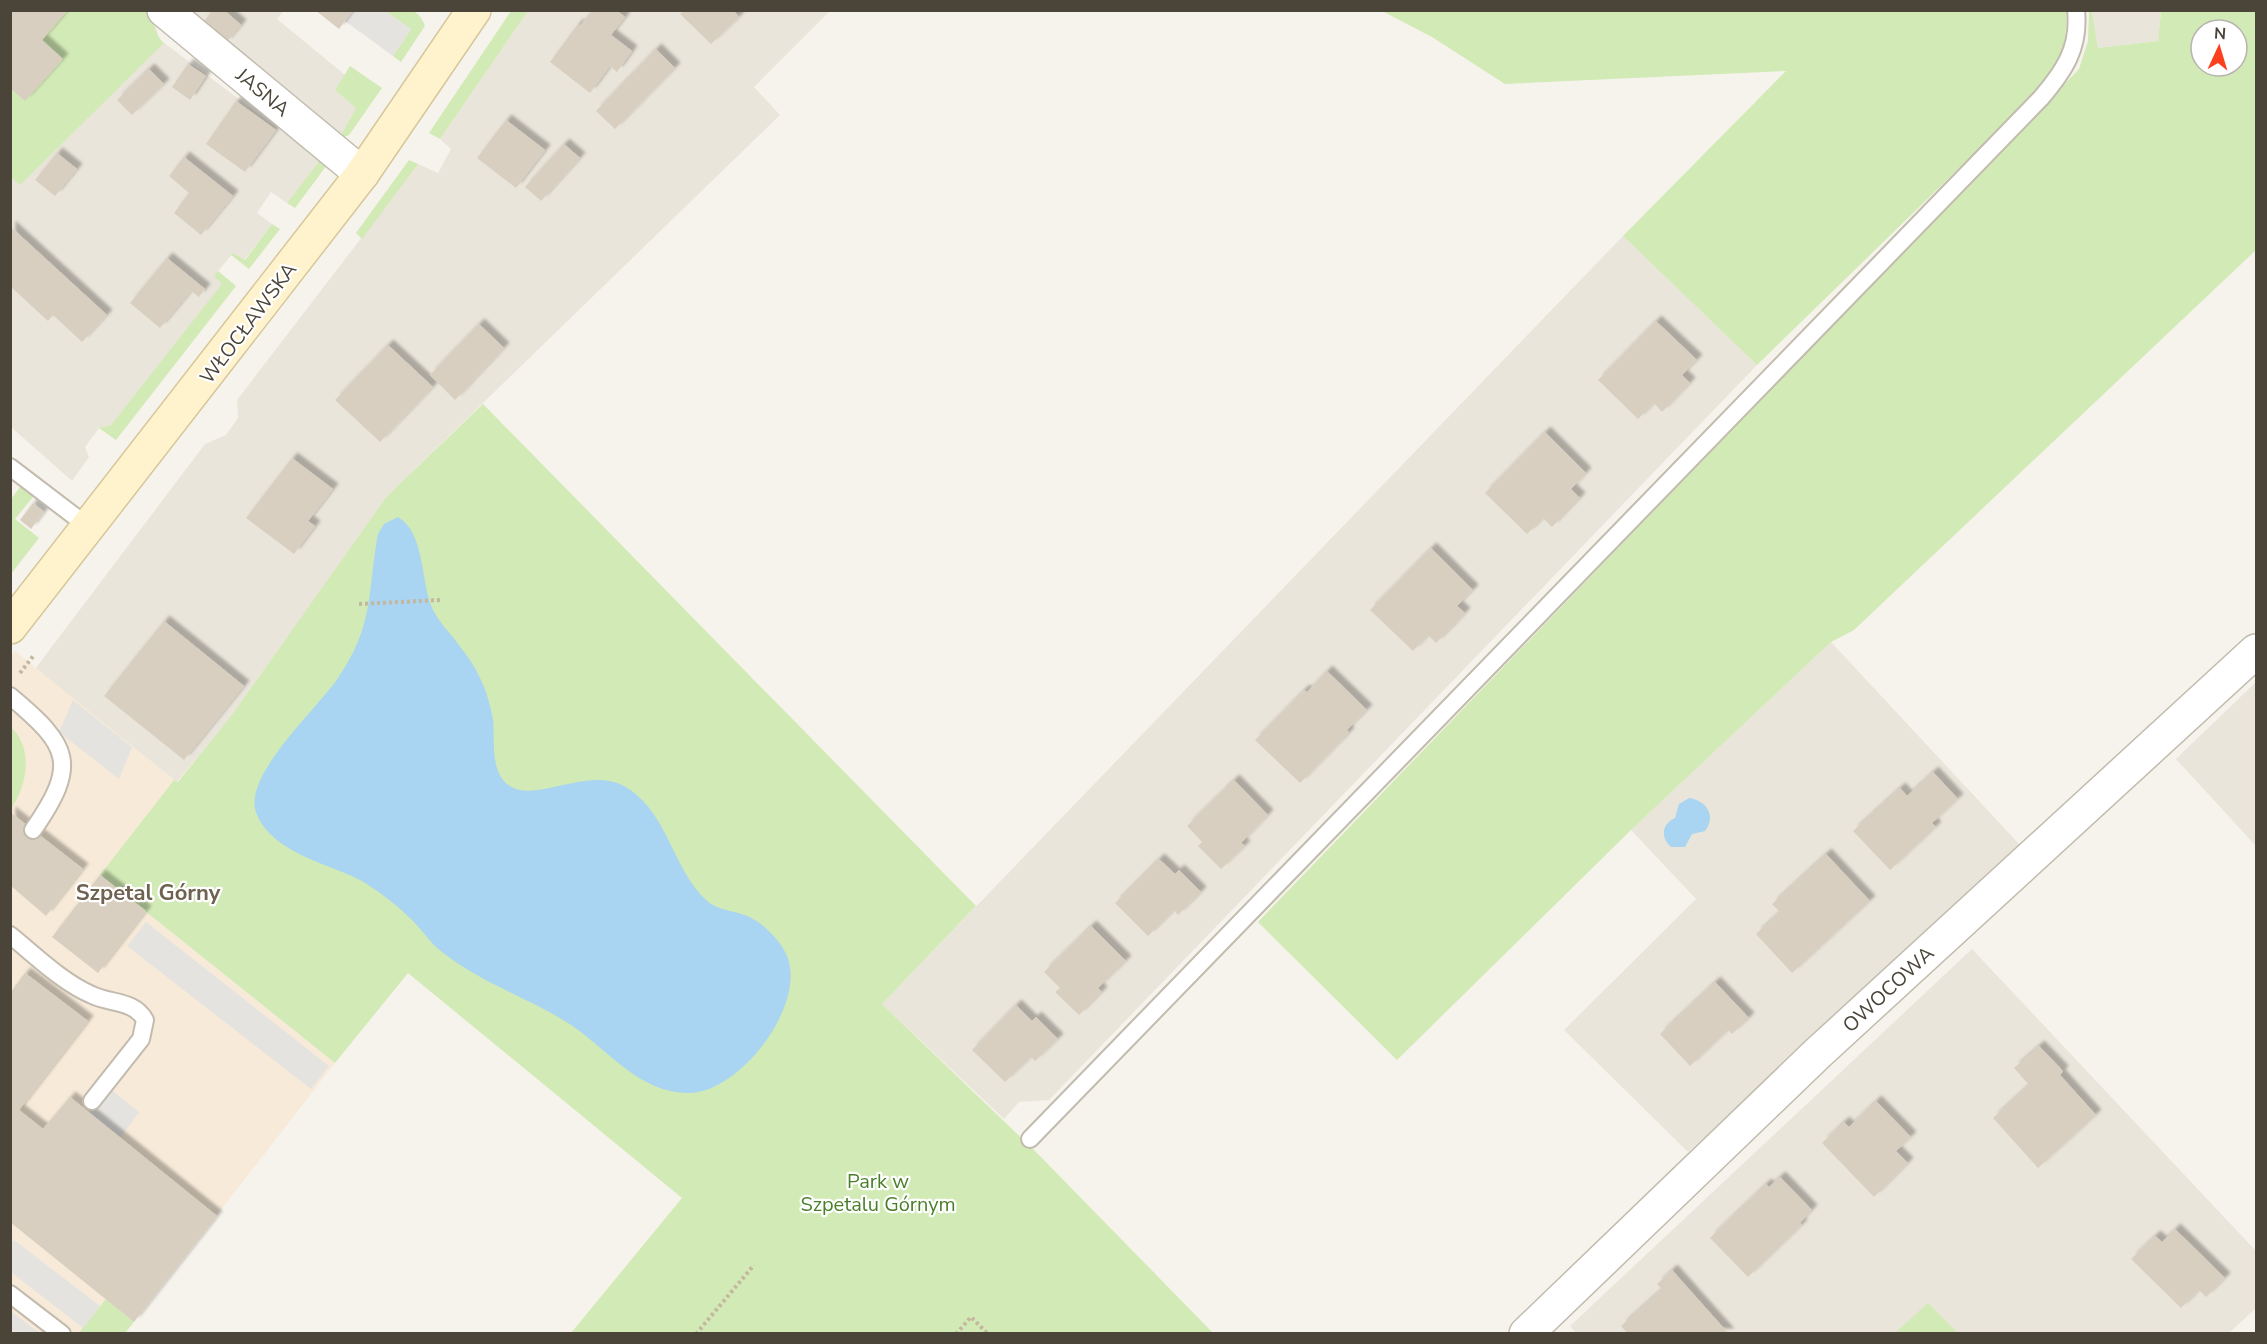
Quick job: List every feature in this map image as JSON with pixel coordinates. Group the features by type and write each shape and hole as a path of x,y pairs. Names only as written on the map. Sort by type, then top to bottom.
{"main road":[{"name":"WŁOCŁAWSKA","path":"10,627 90,528 362,174 474,10"}],"street":[{"name":"JASNA","path":"164,10 362,174"},
{"name":"OWOCOWA","path":"1526,1334 1818,1053 2256,651"}],"lane":[{"path":"1030,1139 2042,98 2064,70 2073,54 2076,10"},
{"path":"10,467 90,528"},
{"path":"10,696 44,724 56,742 61,757 63,773 60,787 33,830"},
{"path":"10,935 76,987 96,997 131,1005 145,1020 141,1039 92,1101"},
{"path":"10,1294 62,1334"}],"path":[{"path":"359,604 441,600"},
{"path":"696,1334 754,1265"},
{"path":"956,1334 972,1317 988,1334"}],"shaded area":[{"path":"11,11 145,11 153,17 159,39 320,160 287,203 271,192 257,213 272,224 244,260 233,253 215,275 223,284 111,425 99,428 85,447 89,457 72,481 11,427"},
{"path":"195,11 284,11 277,19 345,75 335,90 356,108 339,139 189,19"},
{"path":"353,11 385,11 411,29 393,56 345,21"},
{"path":"528,11 830,11 754,87 780,115 387,496 232,716 177,782 35,669 205,444 226,435 238,418 237,400 418,164 438,173 451,149 440,139"},
{"path":"2092,11 2161,11 2158,41 2098,48"},
{"path":"1623,236 1757,365 1049,1100 1019,1102 1004,1119 882,1004"},
{"path":"1831,642 2020,845 1688,1152 1564,1030 1696,899 1631,830"},
{"path":"15,651 174,780 100,875 335,1063 125,1333 11,1334 10,657"},
{"path":"2256,682 2256,846 2176,759"},
{"path":"73,700 132,747 119,779 59,732"},
{"path":"146,922 329,1066 311,1089 127,946"},
{"path":"1972,949 2256,1251 2256,1308 2229,1333 1577,1334 1570,1326"},
{"path":"109,1088 139,1112 120,1138 89,1113"},
{"path":"14,1240 100,1306 83,1328 11,1272 11,1244"},
{"path":"11,1311 30,1326 40,1333 11,1331"}],"green space":[{"path":"145,10 164,43 20,185 11,177 11,11"},
{"path":"410,10 418,14 425,26 401,62 393,56 411,29 385,11"},
{"path":"2066,10 2065,39 2062,51 2051,72 2036,92 1757,365 1623,236 1786,71 1505,84 1432,37 1382,11"},
{"path":"511,11 528,11 440,139 429,133"},
{"path":"2089,11 2092,11 2098,48 2158,41 2161,11 2256,11 2256,250 1854,630 1831,642 1631,830 1397,1060 1258,922 2079,69 2088,41"},
{"path":"350,66 382,88 349,135 339,139 356,108 335,90"},
{"path":"320,160 327,165 295,208 287,203"},
{"path":"409,160 418,164 362,239 356,233"},
{"path":"272,224 280,229 249,269 231,255 233,253 245,260"},
{"path":"218,271 236,286 116,440 99,428 111,425 222,284 214,276"},
{"name":"Park w Szpetalu Górnym","path":"483,404 976,906 882,1004 1036,1152 1213,1333 571,1333 682,1198 408,973 335,1063 100,875 174,780 178,782 232,715 387,496"},
{"path":"24,482 37,492 15,519 39,538 11,574 11,499"},
{"path":"11,727 23,746 26,767 21,789 11,809"},
{"path":"106,1299 134,1322 125,1333 78,1334"},
{"path":"1928,1303 1958,1333 1895,1333"}],"water":[{"path":"398,517 407,525 418,547 433,610 471,661 481,679 493,720 496,763 498,771 507,784 519,790 532,791 597,780 613,782 629,789 653,813 686,873 706,900 717,907 747,916 763,925 785,951 791,976 787,998 778,1021 765,1043 729,1078 709,1089 690,1093 655,1086 639,1078 568,1023 457,963 438,949 401,910 374,889 360,880 286,847 263,826 256,812 255,797 261,780 271,761 328,691 350,659 368,608 378,534 384,524"},
{"path":"1689,798 1705,805 1710,814 1710,820 1705,831 1692,834 1685,847 1671,847 1665,839 1665,827 1675,818 1679,804"}],"building":[{"path":"10,10 68,10 42,40 63,59 25,101 10,88"},
{"path":"213,10 224,10 241,25 226,43 202,24"},
{"path":"315,10 353,10 339,29"},
{"path":"592,10 616,10 625,17 611,35 632,51 617,72 610,66 590,93 550,62 578,24 580,26"},
{"path":"684,10 733,10 739,17 711,44 680,14"},
{"path":"656,49 675,68 615,129 596,111"},
{"path":"188,64 206,76 190,100 172,87"},
{"path":"149,69 164,84 132,115 117,100"},
{"path":"236,101 276,130 245,172 206,144"},
{"path":"506,120 545,150 516,188 477,158"},
{"path":"564,144 580,158 541,201 525,187"},
{"path":"57,153 77,169 55,196 35,180"},
{"path":"184,157 233,196 201,235 174,213 189,193 169,176"},
{"path":"10,226 107,315 82,342 53,315 48,321 10,286"},
{"path":"167,258 205,289 199,297 191,291 160,328 130,303"},
{"path":"1656,321 1697,360 1682,375 1690,383 1662,412 1654,403 1638,419 1598,380"},
{"path":"479,324 504,348 455,400 430,375"},
{"path":"388,345 433,387 380,442 335,400"},
{"path":"1545,432 1586,473 1571,489 1580,498 1552,527 1543,518 1527,534 1485,493"},
{"path":"292,458 333,489 308,521 315,526 294,554 246,518"},
{"path":"33,503 44,512 31,529 20,520"},
{"path":"1431,548 1473,590 1457,606 1465,613 1451,628 1436,643 1428,635 1413,651 1370,610"},
{"path":"164,621 244,686 184,760 104,696"},
{"path":"1327,671 1367,710 1347,730 1349,733 1300,783 1255,740 1304,690 1307,692"},
{"path":"1933,772 1958,799 1932,823 1936,827 1890,870 1853,831 1900,788 1907,796"},
{"path":"1234,780 1268,815 1241,843 1245,846 1221,869 1198,846 1202,842 1187,826"},
{"path":"10,812 83,869 46,916 10,885"},
{"path":"1826,854 1870,901 1792,973 1756,934 1780,912 1772,904"},
{"path":"1159,859 1175,874 1179,870 1201,892 1178,915 1174,910 1148,936 1115,903"},
{"path":"100,875 146,911 98,973 52,937"},
{"path":"1091,926 1126,961 1098,988 1102,992 1079,1015 1055,992 1060,988 1044,972"},
{"path":"25,973 88,1021 19,1110 43,1129 70,1097 217,1216 134,1322 10,1222 10,993"},
{"path":"1715,982 1749,1018 1732,1034 1728,1030 1690,1066 1660,1034"},
{"path":"1016,1005 1032,1021 1036,1017 1058,1039 1035,1061 1031,1057 1005,1082 972,1050"},
{"path":"2039,1046 2063,1071 2060,1075 2096,1115 2038,1168 1993,1118 2029,1085 2014,1068"},
{"path":"1876,1101 1911,1137 1896,1151 1908,1163 1874,1197 1822,1143 1844,1122 1849,1127"},
{"path":"1780,1177 1812,1210 1800,1223 1802,1225 1748,1277 1710,1238 1766,1184 1769,1187"},
{"path":"2175,1229 2225,1278 2206,1297 2199,1290 2181,1308 2131,1259 2155,1236 2162,1242"},
{"path":"1672,1270 1729,1334 1628,1334 1621,1326 1662,1289 1657,1284"}],"district":[{"name":"Szpetal Górny","path":"148,892"}]}
